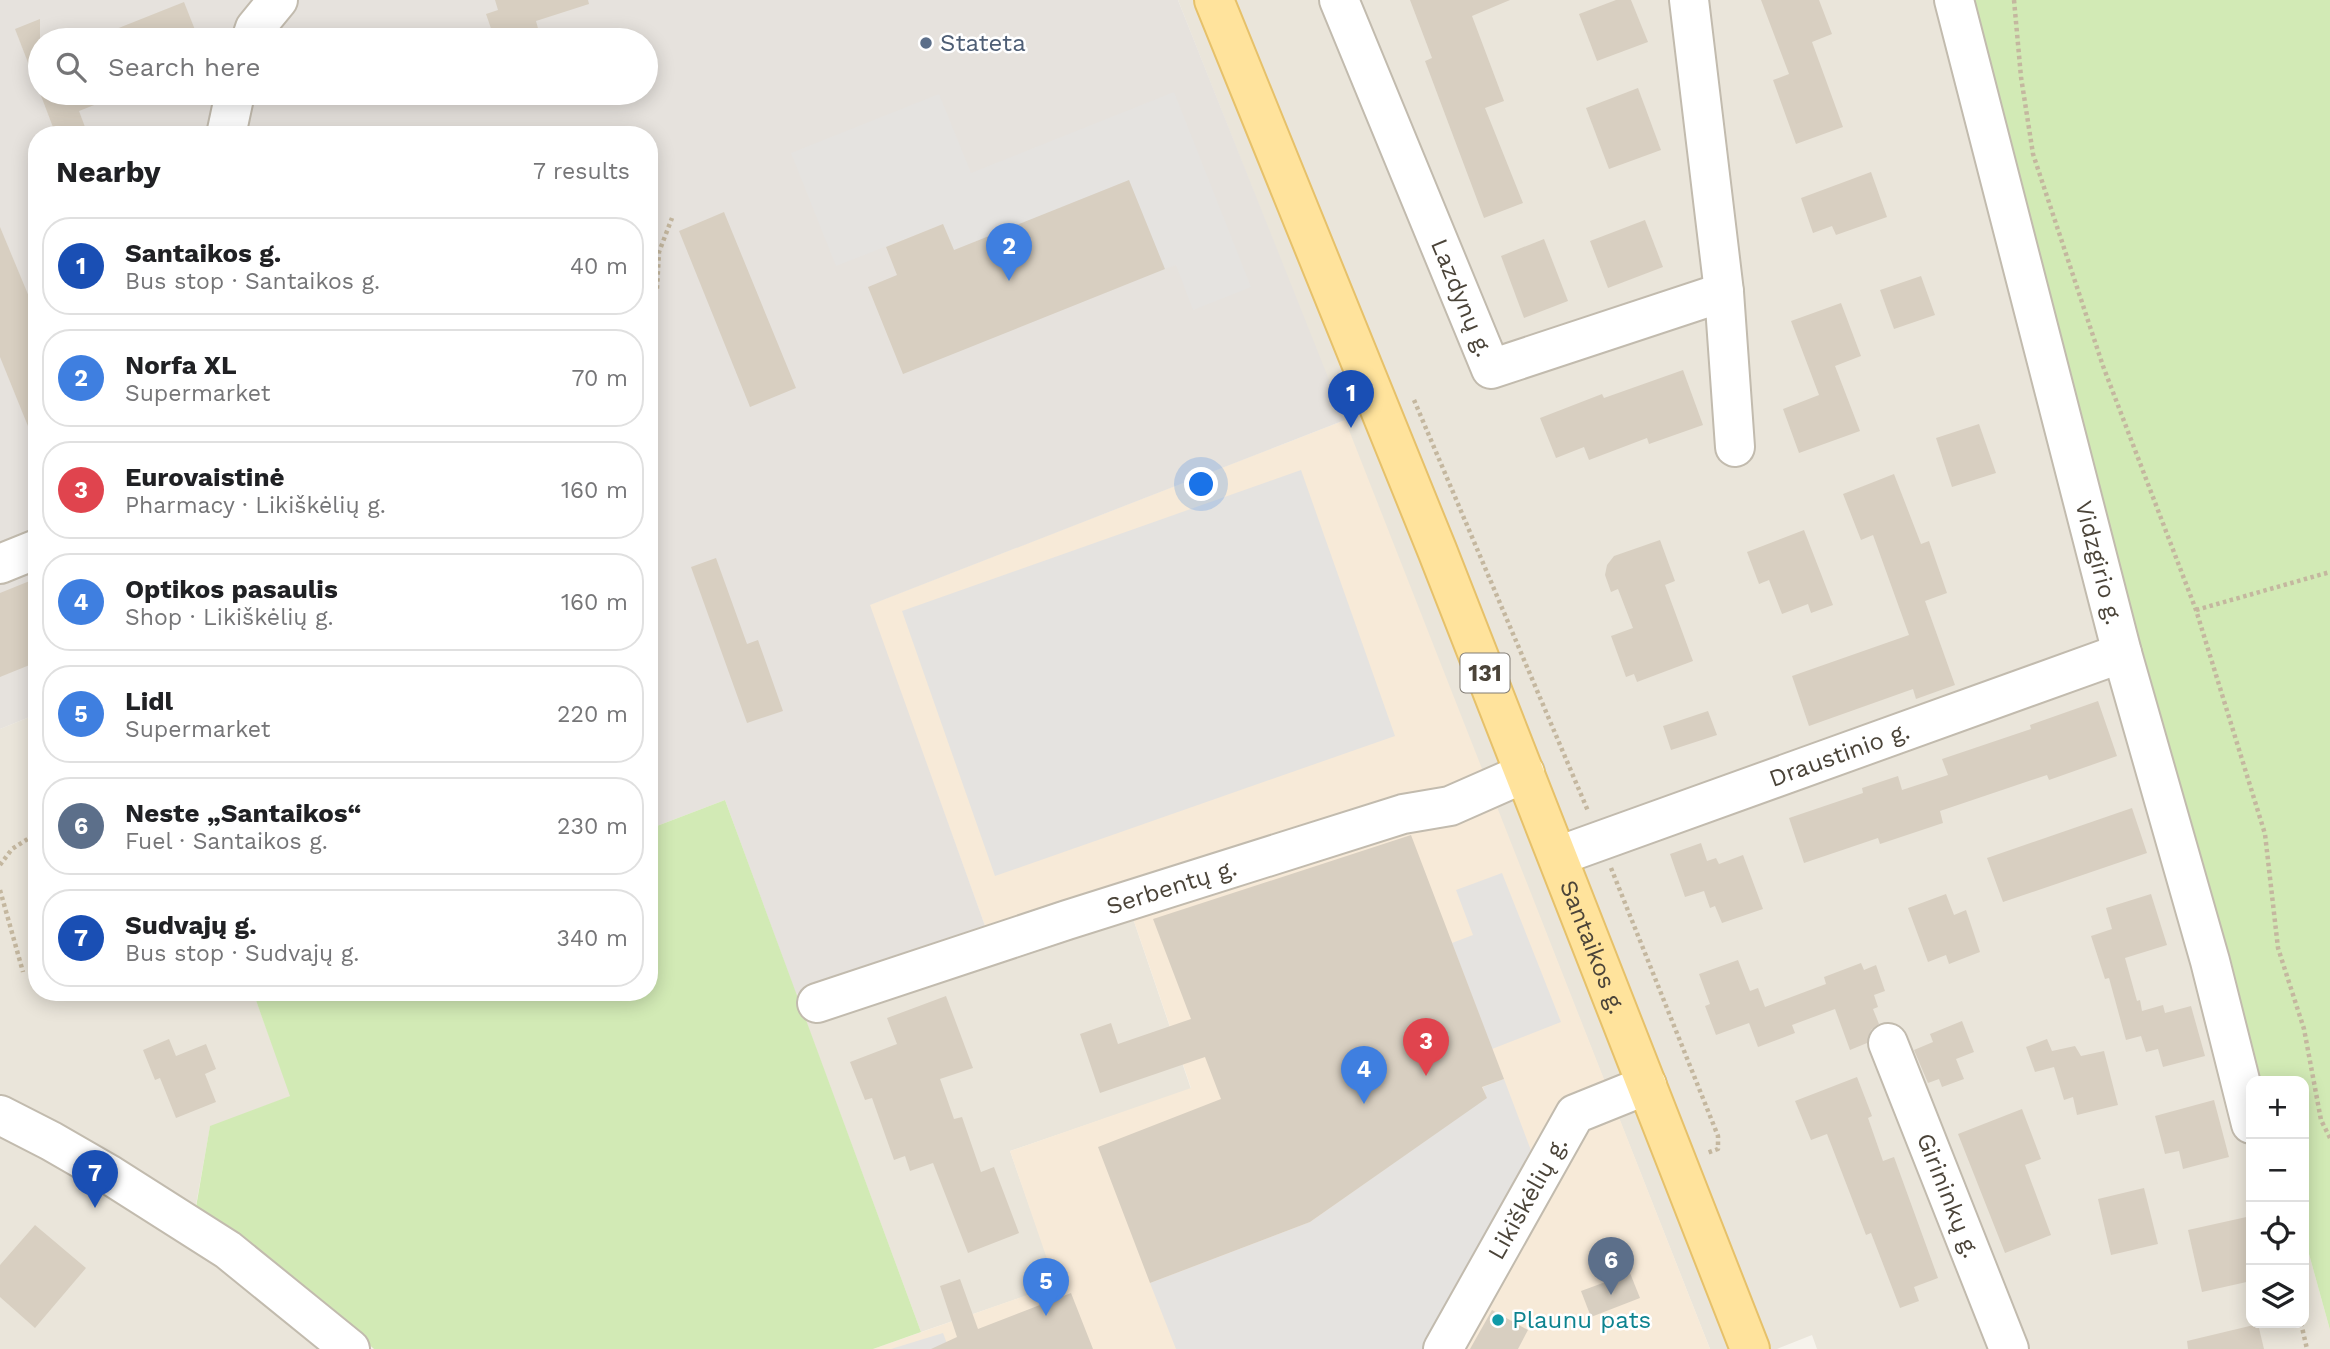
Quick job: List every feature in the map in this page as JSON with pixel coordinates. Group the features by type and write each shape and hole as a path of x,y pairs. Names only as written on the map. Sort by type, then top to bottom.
{"main road":[{"name":"Santaikos g.","path":"1217,1 1432,537 1750,1349"}],"street":[{"path":"255,28 278,0"},
{"name":"Lazdynų g.","path":"1339,0 1491,369 1724,292"},
{"path":"1689,0 1724,292 1735,447"},
{"name":"Vidzgirio g.","path":"1954,0 2122,653 2210,961 2246,1104"},
{"path":"228,126 232,105"},
{"path":"0,564 28,553"},
{"name":"Draustinio g.","path":"1558,856 2122,653"},
{"name":"Serbentų g.","path":"817,1003 1390,818 1450,806 1525,773"},
{"name":"Girininkų g.","path":"1888,1043 2009,1349"},
{"name":"Likiškėlių g.","path":"1443,1349 1575,1114 1647,1085"},
{"path":"0,1115 110,1175 228,1250 351,1349"}],"path":[{"path":"2014,0 2021,77 2033,154 2102,366 2196,610 2264,834 2278,948 2304,1029 2321,1120 2330,1138"},
{"path":"658,270 659,252 672,218"},
{"path":"1411,394 1600,840 1718,1136"},
{"path":"2196,610 2330,572"},
{"path":"0,865 12,849 28,839"},
{"path":"0,890 23,972"},
{"path":"2302,1328 2307,1349"}],"shaded area":[{"path":"0,0 1178,0 1345,420 870,605 989,937 796,994 725,800 658,826 658,126 28,126 28,718 0,729"},
{"path":"1178,0 1960,0 2260,1076 2246,1076 2246,1328 2309,1328 2309,1254 2330,1330 2330,1349 1817,1349 1812,1335 1777,1349 1710,1349"},
{"path":"1174,92 1251,287 1193,310 1176,265 1165,269 954,250 943,224 836,266 791,153 939,94 971,173"},
{"path":"1345,420 1710,1349 873,1349 1056,1285 1010,1151 1191,1088 1124,892 989,937 869,605"},
{"path":"1301,470 1395,736 995,876 902,611"},
{"path":"28,718 28,1001 256,1001 291,1096 210,1127 189,1244 279,1314 318,1349 0,1349 0,729"},
{"path":"1502,873 1561,1022 1492,1049 1452,943 1473,935 1456,890"},
{"path":"1124,892 1191,1089 1010,1151 1057,1285 921,1332 796,994 989,937"},
{"path":"1504,1079 1535,1161 1427,1349 1176,1349 1150,1283 1310,1222 1486,1098 1483,1087"},
{"path":"943,1333 949,1349 891,1349"}],"green space":[{"path":"1960,0 2330,0 2330,1330 2309,1254 2309,1076 2260,1076"},
{"path":"725,800 921,1332 873,1349 374,1349 347,1325 195,1213 210,1126 290,1096 256,1001 658,1001 658,826"}],"building":[{"path":"495,0 588,0 589,4 536,21 538,28 491,28 486,14 498,10"},
{"path":"1410,0 1510,0 1472,16 1504,101 1485,108 1523,203 1484,218 1425,61 1432,58"},
{"path":"1616,0 1631,0 1648,42 1597,61 1579,14"},
{"path":"1761,0 1819,0 1832,34 1812,42 1843,127 1796,144 1773,80 1789,74"},
{"path":"184,2 194,28 119,28"},
{"path":"40,19 40,28 28,28 28,63 15,29"},
{"path":"1638,88 1661,150 1609,169 1586,108"},
{"path":"45,105 94,105 79,111 85,126 53,126"},
{"path":"1871,172 1887,217 1836,235 1832,226 1813,233 1801,198"},
{"path":"1129,180 1165,269 903,374 868,287 897,275 886,247 943,224 954,250"},
{"path":"724,212 796,388 750,407 679,231"},
{"path":"1645,220 1663,267 1608,288 1590,241"},
{"path":"0,227 28,294 28,426 0,357"},
{"path":"1544,239 1568,301 1524,318 1501,256"},
{"path":"1921,276 1935,315 1894,329 1880,290"},
{"path":"1841,303 1861,356 1835,366 1860,431 1799,453 1783,409 1819,395 1791,321"},
{"path":"1683,370 1703,425 1649,444 1647,438 1589,460 1584,447 1556,458 1540,418 1602,394 1604,398"},
{"path":"1979,424 1996,473 1952,487 1936,438"},
{"path":"1894,474 1921,544 1929,541 1947,593 1925,601 1955,685 1916,699 1913,689 1809,726 1792,676 1909,635 1873,535 1861,540 1843,494"},
{"path":"1804,530 1833,605 1811,613 1808,604 1782,614 1769,580 1759,584 1747,552"},
{"path":"1660,540 1675,581 1665,585 1693,661 1637,682 1634,674 1626,677 1611,636 1633,628 1618,589 1611,592 1605,575 1607,565 1614,556"},
{"path":"716,558 747,644 758,640 783,711 747,723 691,567"},
{"path":"28,582 28,666 0,677 0,593"},
{"path":"2098,701 2117,756 2049,780 2047,775 1940,811 1943,823 1880,844 1878,838 1804,863 1789,818 1863,793 1862,788 1898,776 1902,790 1948,775 1942,759 2031,729 2030,725"},
{"path":"1708,711 1717,735 1671,750 1663,726"},
{"path":"2132,808 2147,853 2003,902 1987,858"},
{"path":"1411,835 1504,1079 1482,1087 1487,1098 1310,1222 1150,1283 1098,1147 1221,1099 1205,1057 1100,1093 1080,1034 1111,1023 1118,1044 1191,1019 1153,919"},
{"path":"1701,843 1707,861 1716,858 1719,864 1743,855 1763,909 1722,923 1715,906 1710,908 1704,891 1685,897 1670,854"},
{"path":"1946,894 1954,915 1966,910 1980,952 1949,964 1946,955 1928,962 1908,908"},
{"path":"2151,894 2167,945 2125,958 2137,1001 2140,1000 2142,1011 2163,1005 2165,1013 2191,1006 2205,1056 2163,1067 2158,1049 2146,1052 2141,1036 2126,1040 2109,978 2105,979 2091,936 2112,929 2106,908"},
{"path":"1738,960 1750,991 1758,988 1765,1007 1826,984 1824,977 1861,963 1864,970 1876,965 1885,991 1874,995 1878,1007 1873,1009 1879,1024 1871,1030 1867,1043 1850,1050 1835,1009 1792,1025 1795,1033 1758,1047 1749,1023 1716,1035 1705,1006 1710,1004 1699,974"},
{"path":"946,996 973,1068 940,1079 954,1119 962,1117 981,1172 994,1167 1019,1233 968,1253 933,1163 910,1171 905,1156 894,1160 872,1098 865,1100 850,1062 897,1044 887,1018"},
{"path":"1962,1021 1974,1052 1956,1059 1964,1079 1942,1087 1939,1079 1928,1083 1914,1050 1933,1042 1930,1034"},
{"path":"169,1039 176,1056 206,1044 216,1069 205,1074 216,1102 176,1118 160,1078 155,1080 143,1050"},
{"path":"2047,1039 2052,1051 2075,1046 2081,1056 2104,1051 2118,1105 2077,1115 2073,1097 2064,1100 2054,1067 2035,1072 2026,1047"},
{"path":"1857,1077 1872,1116 1868,1118 1883,1161 1894,1157 1938,1278 1914,1287 1919,1301 1900,1308 1871,1233 1866,1235 1827,1134 1811,1140 1795,1101"},
{"path":"2214,1100 2229,1157 2183,1169 2179,1151 2165,1154 2155,1116"},
{"path":"2022,1109 2041,1159 2025,1165 2051,1235 2005,1253 1958,1134"},
{"path":"2144,1188 2158,1244 2111,1255 2098,1199"},
{"path":"2246,1217 2246,1282 2202,1292 2188,1230"},
{"path":"35,1225 86,1268 35,1328 0,1297 0,1265"},
{"path":"1630,1273 1640,1298 1591,1317 1581,1291"},
{"path":"960,1279 978,1329 1071,1293 1093,1349 931,1349 957,1337 940,1286"},
{"name":"Plaunu pats","path":"1492,1310 1528,1330 1518,1349 1470,1349"},
{"path":"2246,1327 2259,1328 2264,1349 2188,1349 2187,1341"}],"place":[{"name":"Stateta","path":"926,43"},
{"name":"Norfa XL","path":"1009,281"},
{"name":"Santaikos g.","path":"1351,428"},
{"name":"Eurovaistinė","path":"1426,1076"},
{"name":"Optikos pasaulis","path":"1364,1104"},
{"name":"Sudvajų g.","path":"95,1208"},
{"name":"Neste „Santaikos“","path":"1611,1295"},
{"name":"Lidl","path":"1046,1316"},
{"name":"Plaunu pats","path":"1498,1320"}]}
